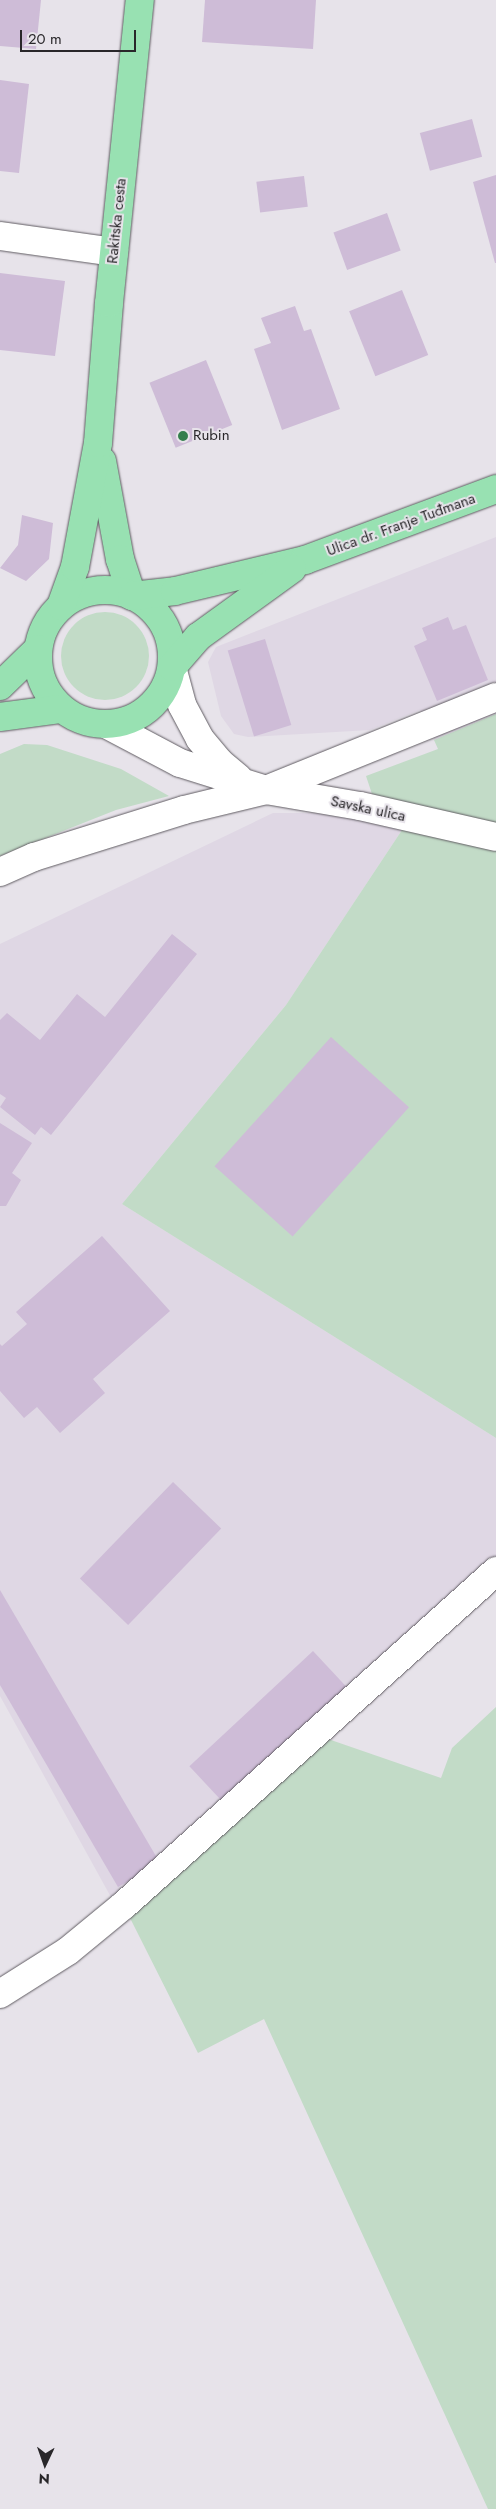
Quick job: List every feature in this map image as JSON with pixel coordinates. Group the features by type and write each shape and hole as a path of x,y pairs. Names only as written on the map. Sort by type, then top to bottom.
{"main road":[{"name":"Rakitska cesta","path":"61,606 75,567 98,443 114,252 140,0"},
{"name":"Rakitska cesta","path":"98,443 120,559 132,596"},
{"name":"Ulica dr. Franje Tuđmana","path":"132,596 175,591 305,560 496,489"},
{"name":"Ulica dr. Franje Tuđmana","path":"172,667 205,631 305,560"},
{"path":"109,590 132,596 153,610 166,630 171,644 172,667 164,689 150,707 131,720 108,725 81,720 61,709 48,694 39,673 38,650 46,624 61,606 85,593 109,590"},
{"path":"0,686 38,650"},
{"path":"0,717 61,709"}],"street":[{"path":"0,236 114,252"},
{"name":"Savska ulica","path":"172,667 182,705 200,739 219,762 241,781"},
{"path":"0,872 34,858 184,810 266,790 496,697"},
{"name":"Savska ulica","path":"108,725 180,763 266,790 360,806 496,837"},
{"path":"0,1994 68,1951 124,1905 496,1571"}],"shaded area":[{"path":"496,537 496,714 434,740 420,710 370,730 248,737 234,734 221,716 208,662 216,647"},
{"path":"273,813 323,813 404,827 286,1005 122,1204 496,1438 496,1558 112,1899 0,1696 0,944"}],"green space":[{"path":"105,612 122,615 136,625 146,639 149,656 146,673 136,687 122,697 105,700 88,697 74,687 64,673 61,656 64,639 74,625 88,615"},
{"path":"496,714 496,824 372,794 366,776 438,749 434,740"},
{"path":"24,744 47,745 121,769 169,796 116,810 0,856 0,754"},
{"path":"404,827 496,851 496,1438 122,1204 286,1005"},
{"path":"496,1707 496,2509 488,2509 264,2019 198,2053 130,1918 328,1739 441,1778 452,1748"}],"building":[{"path":"0,0 41,0 36,49 0,46"},
{"path":"205,0 316,0 313,49 202,42"},
{"path":"0,80 29,84 19,173 0,171"},
{"path":"472,119 482,157 430,171 420,133"},
{"path":"496,175 496,263 495,263 473,182"},
{"path":"304,176 308,207 260,213 256,182"},
{"path":"387,213 401,251 347,270 333,232"},
{"path":"0,273 65,281 55,356 0,350"},
{"path":"402,290 428,355 375,376 349,311"},
{"path":"295,306 304,331 311,329 340,409 282,430 254,349 271,343 261,318"},
{"path":"206,360 232,425 176,448 149,383"},
{"path":"22,515 53,523 49,559 26,581 0,568 18,545"},
{"path":"448,617 453,630 466,625 488,680 437,701 414,646 427,640 422,628"},
{"path":"265,639 291,725 254,736 228,650"},
{"path":"172,934 197,954 51,1135 41,1127 35,1135 0,1107 6,1098 0,1094 0,1020 7,1013 40,1040 77,994 105,1017"},
{"path":"331,1037 409,1107 293,1237 215,1166"},
{"path":"0,1123 32,1143 12,1173 21,1180 6,1206 0,1206"},
{"path":"102,1236 170,1311 93,1379 105,1393 60,1433 37,1407 24,1418 0,1391 0,1344 2,1346 27,1324 16,1312"},
{"path":"173,1482 221,1529 128,1625 80,1578"},
{"path":"0,1590 160,1863 118,1887 0,1685"},
{"path":"313,1651 347,1688 224,1803 189,1766"}],"place":[{"name":"Rubin","path":"183,436"}]}
